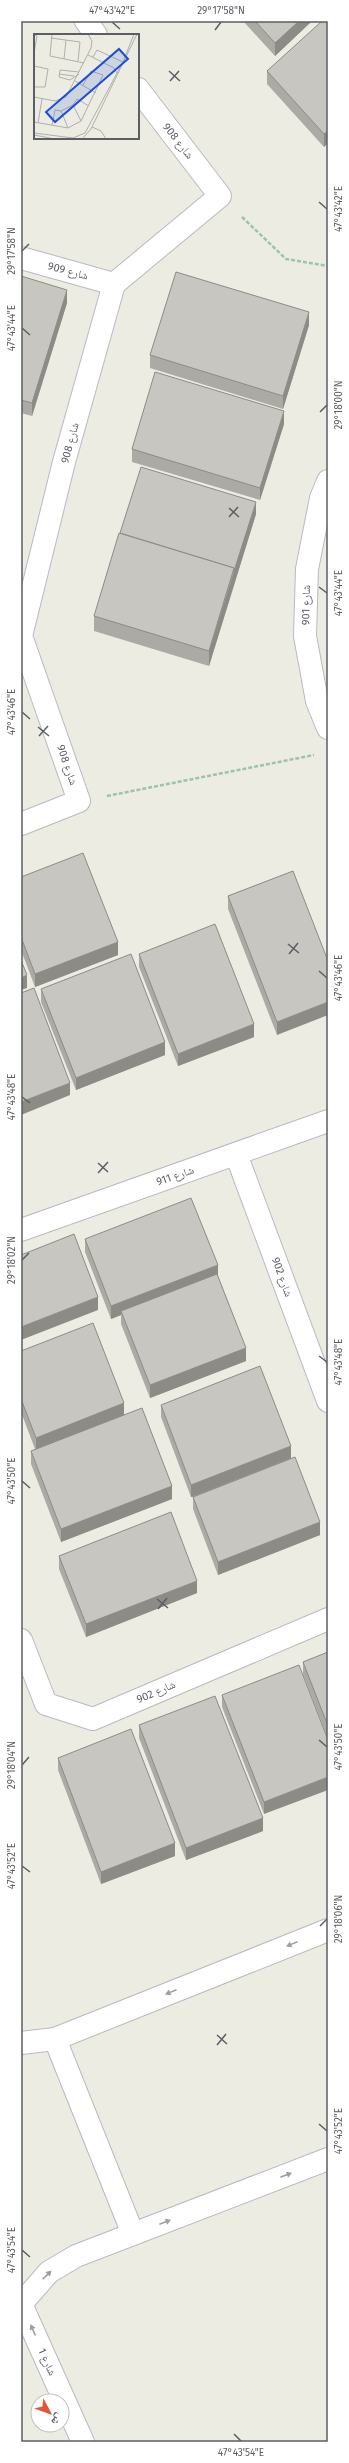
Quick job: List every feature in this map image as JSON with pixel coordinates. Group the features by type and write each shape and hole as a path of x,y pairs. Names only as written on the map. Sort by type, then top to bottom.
{"street":[{"path":"86,21 95,34"},
{"name":"شارع 908","path":"139,90 220,196"},
{"path":"114,284 220,196"},
{"name":"شارع 909","path":"21,258 114,284"},
{"name":"شارع 908","path":"79,802 21,636 64,462 114,284"},
{"name":"شارع 901","path":"328,481 321,498 307,569 305,636 317,701 328,728"},
{"path":"21,824 79,802"},
{"name":"شارع 911","path":"21,1230 328,1120"},
{"name":"شارع 902","path":"236,1154 328,1400"},
{"name":"شارع 902","path":"21,1640 46,1704 93,1719 328,1619"},
{"path":"21,2043 55,2039 328,1930"},
{"path":"55,2039 133,2234"},
{"path":"21,2304 49,2272 76,2256 328,2159"},
{"name":"شارع 1","path":"21,2304 83,2442"}],"path":[{"path":"220,196 286,259 328,266"},
{"path":"79,802 320,753"}],"building":[{"path":"255,21 299,21 275,43"},
{"path":"322,21 328,21 328,131 324,134 267,71"},
{"path":"176,272 309,312 283,396 150,355"},
{"path":"21,276 67,290 32,403 21,400"},
{"path":"155,372 284,411 260,488 132,449"},
{"path":"141,467 256,502 234,571 234,568 120,533"},
{"path":"119,533 234,568 209,651 94,616"},
{"path":"83,853 118,942 35,974 21,937 21,877"},
{"path":"293,871 328,961 328,1002 277,1022 228,896"},
{"path":"215,924 254,1024 178,1054 139,954"},
{"path":"131,954 165,1042 76,1078 41,989"},
{"path":"21,960 27,975 21,978"},
{"path":"34,988 70,1083 21,1102 21,993"},
{"path":"191,1198 218,1265 111,1306 85,1239"},
{"path":"74,1234 98,1297 21,1327 21,1255"},
{"path":"217,1274 246,1348 150,1385 121,1311"},
{"path":"93,1323 124,1403 36,1438 21,1399 21,1351"},
{"path":"260,1366 291,1446 191,1485 161,1405"},
{"path":"142,1408 172,1486 61,1529 31,1451"},
{"path":"295,1457 320,1522 218,1562 193,1497"},
{"path":"171,1512 197,1581 86,1624 59,1556"},
{"path":"328,1652 328,1726 303,1662"},
{"path":"299,1665 328,1740 328,1777 264,1802 222,1695"},
{"path":"215,1696 263,1818 186,1848 139,1725"},
{"path":"131,1729 175,1843 101,1872 58,1758"}]}
